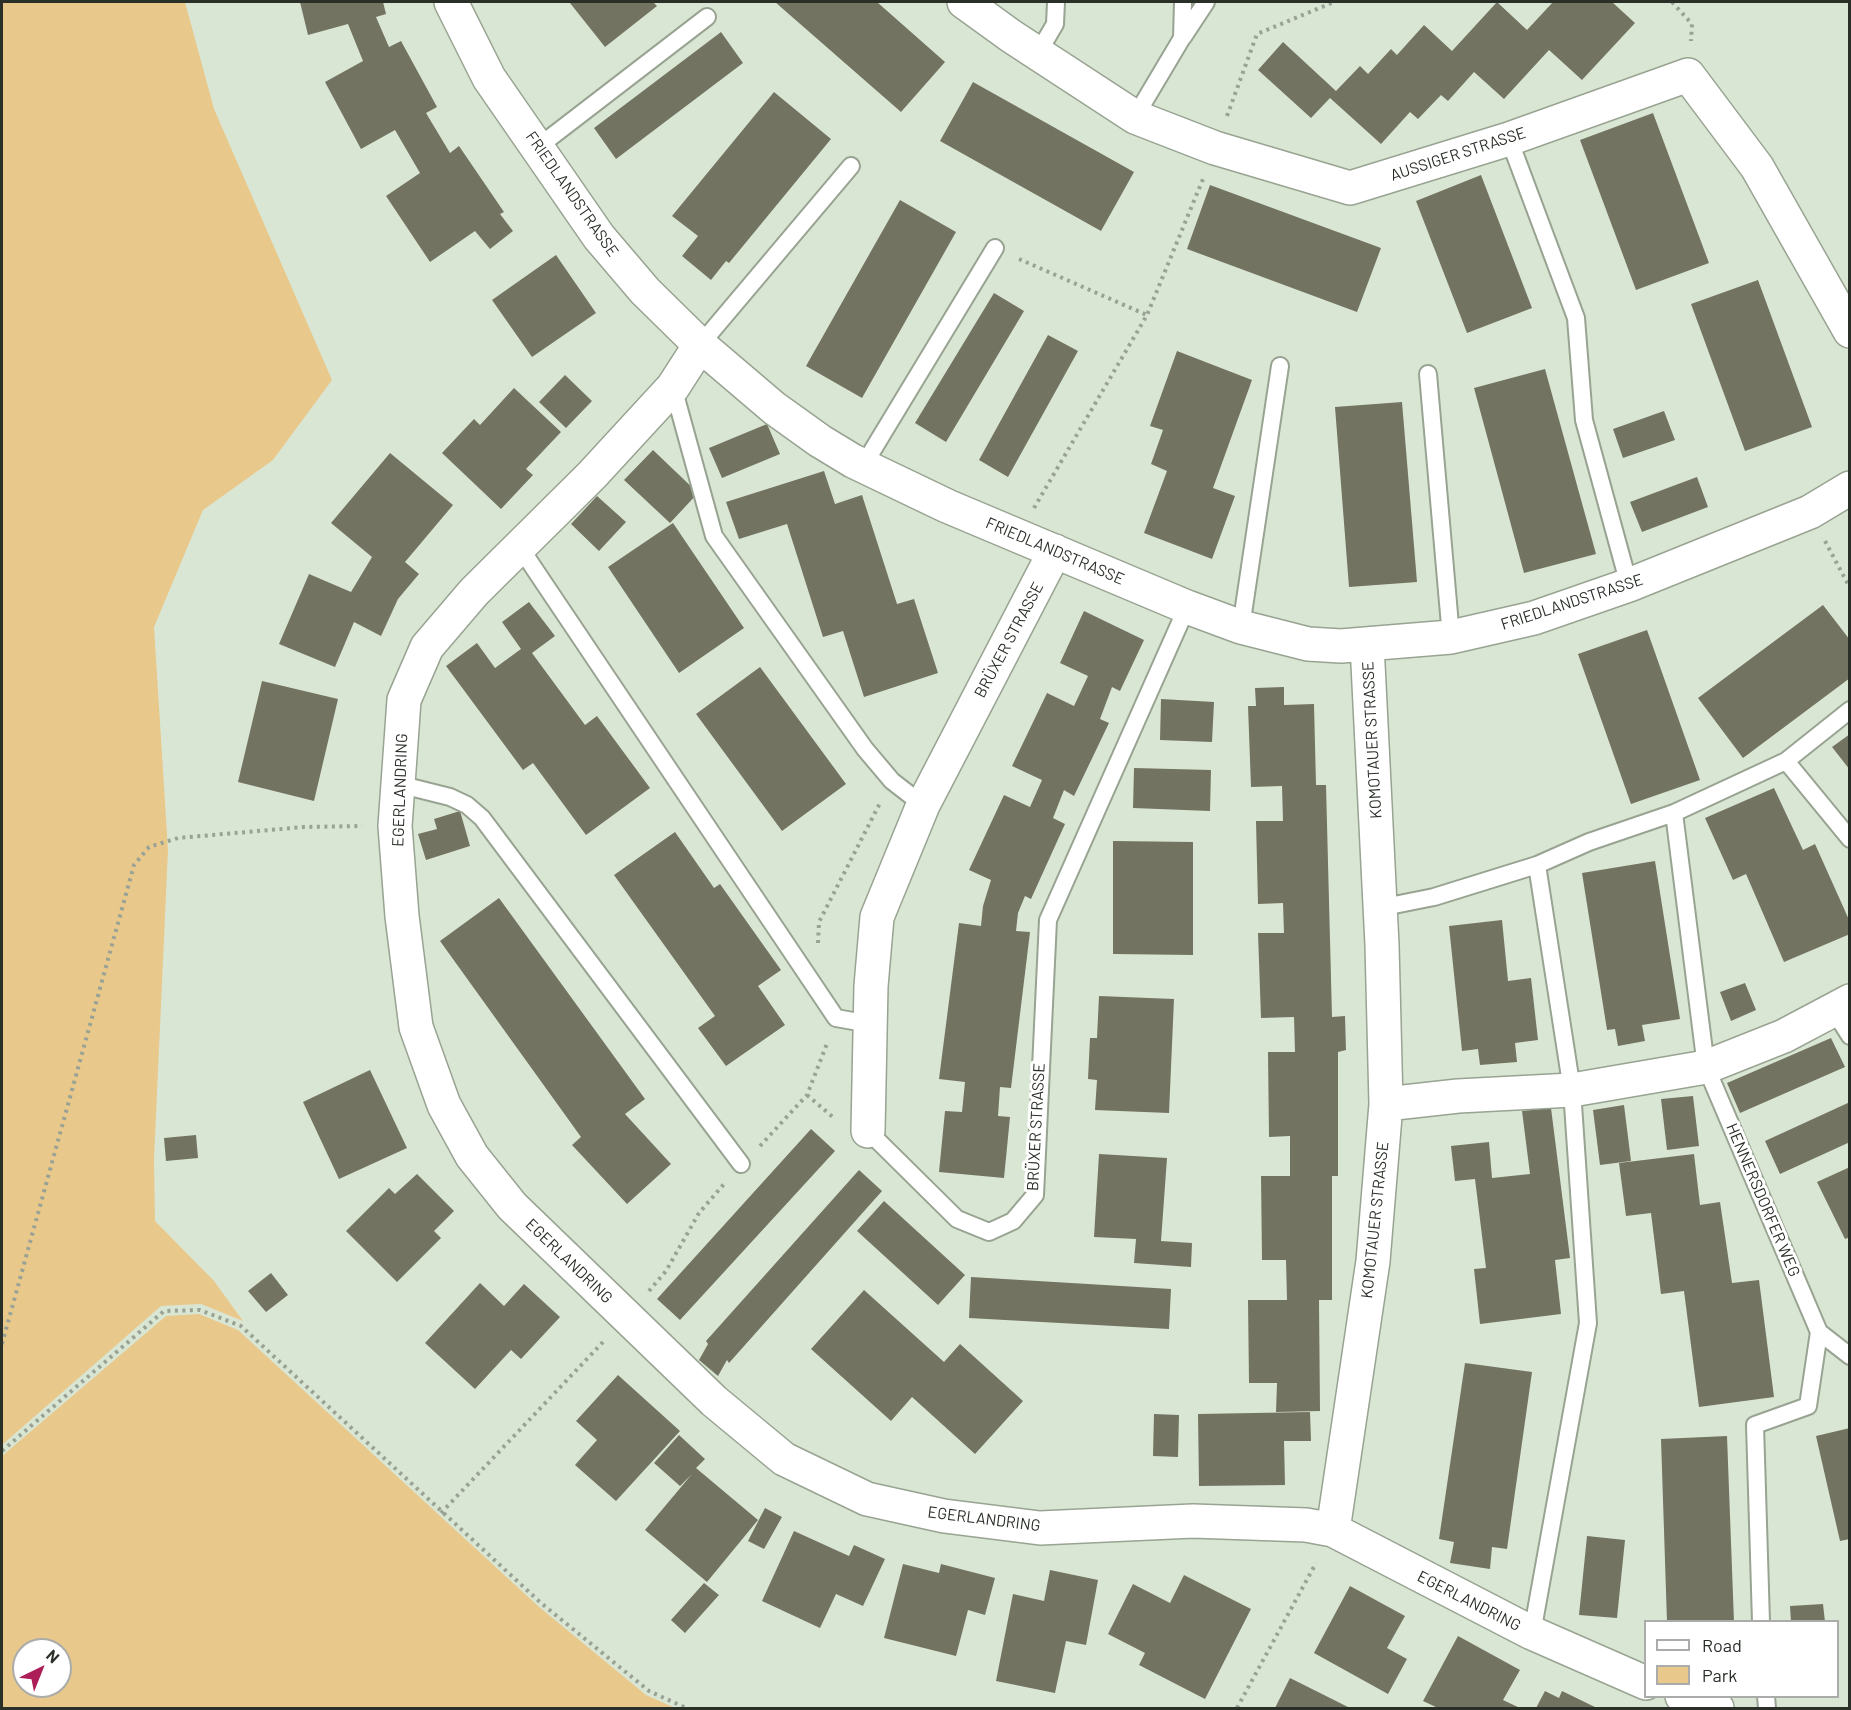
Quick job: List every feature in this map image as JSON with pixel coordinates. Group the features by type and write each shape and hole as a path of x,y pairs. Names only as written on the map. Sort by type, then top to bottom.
{"street":[{"name":"FRIEDLANDSTRASSE","path":"451,2 489,78 599,237 645,291 700,345 774,408 819,441 863,466 947,506 1187,608 1241,627 1308,644 1367,644 1451,637 1534,618 1629,585 1809,512 1850,488"},
{"name":"AUSSIGER STRASSE","path":"964,2 1135,117 1215,148 1350,188 1509,139 1688,75"},
{"path":"1688,75 1757,167 1850,331"},
{"name":"EGERLANDRING","path":"700,345 673,387 592,475 474,592 427,647 404,700 395,826 402,916 416,1028 444,1105 472,1156 512,1206 714,1401 784,1459 867,1499 944,1516 1040,1528 1193,1521 1306,1525 1333,1530 1532,1633 1644,1682"},
{"name":"BRÜXER STRASSE","path":"868,1131 870,1024 877,916 923,805 1055,551"},
{"name":"KOMOTAUER STRASSE","path":"1333,1530 1373,1261 1386,1104 1367,644"},
{"path":"1386,1104 1458,1096 1572,1090 1706,1067 1784,1036 1844,1016"},
{"path":"1688,1698 1717,1708"}],"lane":[{"path":"1038,53 1055,24 1056,2"},
{"path":"1182,38 1183,2"},
{"path":"1135,117 1206,2"},
{"path":"538,147 707,17"},
{"path":"1509,139 1576,318 1584,420 1629,585"},
{"path":"700,345 851,166"},
{"path":"863,466 994,249"},
{"path":"1241,627 1280,366"},
{"path":"1428,374 1451,637"},
{"path":"673,387 714,536 865,749 892,781 923,805"},
{"path":"519,546 836,1018 870,1024"},
{"name":"BRÜXER STRASSE","path":"868,1131 957,1220 989,1232 1013,1221 1035,1195 1047,920 1187,608"},
{"path":"1379,908 1434,897 1537,865 1589,842 1674,813 1786,761 1850,710"},
{"path":"1786,761 1850,839"},
{"path":"398,784 450,797 467,805 482,818 741,1164"},
{"path":"1674,813 1706,1067"},
{"path":"1537,865 1572,1090"},
{"name":"HENNERSDORFER WEG","path":"1706,1067 1820,1332"},
{"name":"EGERLANDRING","path":"1532,1633 1588,1323 1572,1090"},
{"path":"1761,1620 1755,1425 1808,1406 1820,1332 1850,1356"}],"path":[{"path":"1019,535 1147,315 1215,148 1257,34 1334,2"},
{"path":"1672,2 1692,24 1688,75"},
{"path":"994,249 1147,315"},
{"path":"1809,512 1850,588"},
{"path":"2,1344 134,864 149,847 178,838 304,828 395,826"},
{"path":"2,1451 164,1311 200,1310 241,1326 541,1603 649,1691 686,1708"},
{"path":"441,1513 626,1318"},
{"path":"1238,1708 1333,1530"}],"green space":[{"path":"2,2 185,2 214,109 332,380 273,460 203,510 154,627 168,850 154,1159 155,1221 214,1281 243,1321 201,1304 161,1306 2,1445"},
{"path":"199,1314 238,1330 538,1606 646,1695 675,1708 2,1708 2,1456 166,1316"}],"building":[{"path":"300,2 383,2 386,14 376,17 389,47 401,41 437,107 426,113 450,153 459,146 504,212 500,214 513,231 490,249 475,231 430,262 386,196 420,173 395,130 361,149 325,82 363,61 348,24 308,35"},
{"path":"653,2 657,6 605,47 570,3"},
{"path":"775,2 877,2 945,62 901,112"},
{"path":"1497,2 1527,30 1553,2 1612,2 1635,23 1582,80 1549,50 1504,99 1474,72 1448,101 1441,95 1418,119 1410,112 1381,144 1330,98 1311,118 1258,70 1283,42 1336,91 1360,66 1368,74 1391,49 1397,55 1424,25 1452,51"},
{"path":"721,32 743,63 616,159 594,128"},
{"path":"973,82 1134,172 1101,231 940,141"},
{"path":"774,92 831,139 729,263 726,261 711,280 682,256 698,236 672,216"},
{"path":"1653,113 1709,263 1636,290 1580,140"},
{"path":"1481,175 1532,308 1467,333 1416,201"},
{"path":"1210,185 1381,248 1357,312 1187,249"},
{"path":"900,200 956,232 862,398 806,366"},
{"path":"556,255 596,313 532,357 492,300"},
{"path":"1758,280 1812,427 1745,451 1691,304"},
{"path":"994,293 1024,311 946,442 915,423"},
{"path":"1048,335 1078,351 1008,477 979,460"},
{"path":"1177,351 1252,380 1213,488 1235,496 1212,559 1144,533 1167,471 1151,464 1163,430 1150,426"},
{"path":"1545,369 1596,554 1524,573 1474,388"},
{"path":"565,375 592,401 566,428 539,402"},
{"path":"514,388 561,432 526,469 533,475 501,509 442,453 474,419 480,425"},
{"path":"1402,402 1417,582 1349,587 1335,407"},
{"path":"1664,411 1675,440 1623,458 1613,429"},
{"path":"767,424 780,454 722,478 709,448"},
{"path":"653,450 698,493 670,523 624,480"},
{"path":"390,453 453,505 405,562 419,574 398,599 381,636 354,622 335,667 279,644 309,574 351,592 372,557 331,523"},
{"path":"824,471 835,504 862,495 897,604 914,599 938,673 864,697 843,631 823,637 787,524 739,539 726,502"},
{"path":"1697,477 1708,507 1642,532 1630,502"},
{"path":"597,496 626,522 599,551 571,524"},
{"path":"673,523 744,628 679,673 608,567"},
{"path":"529,602 555,636 532,653 585,725 597,716 650,788 586,835 533,763 523,770 446,666 477,643 495,668 521,649 502,622"},
{"path":"1823,605 1850,640 1850,678 1743,758 1698,698"},
{"path":"1084,611 1144,640 1120,691 1112,687 1100,719 1109,723 1074,796 1064,790 1053,818 1065,824 1031,899 1025,896 1018,913 1016,931 1030,932 1011,1088 1000,1087 998,1116 1010,1117 1004,1178 939,1172 945,1111 962,1112 965,1082 939,1079 959,923 981,926 983,906 991,880 969,870 1004,795 1030,807 1042,780 1012,766 1047,693 1074,706 1088,676 1060,663"},
{"path":"1647,630 1700,780 1631,804 1578,654"},
{"path":"760,667 846,784 782,831 696,714"},
{"path":"262,681 338,699 314,801 238,782"},
{"path":"1284,687 1284,705 1314,704 1316,785 1326,785 1332,1017 1345,1016 1346,1050 1338,1052 1338,1176 1332,1176 1332,1300 1319,1300 1320,1411 1276,1412 1277,1383 1249,1383 1248,1300 1287,1300 1286,1260 1262,1260 1261,1176 1290,1176 1290,1136 1269,1137 1268,1052 1295,1052 1294,1017 1261,1018 1258,933 1284,933 1283,903 1258,904 1256,821 1283,821 1282,786 1251,787 1248,706 1256,706 1255,688"},
{"path":"1161,699 1214,702 1212,742 1160,740"},
{"path":"1850,734 1850,770 1832,747"},
{"path":"1134,768 1211,770 1210,811 1133,808"},
{"path":"1774,788 1803,850 1815,844 1850,922 1850,934 1784,962 1746,874 1733,880 1705,818"},
{"path":"460,811 470,846 426,860 418,834 437,829 434,819"},
{"path":"675,832 714,888 720,884 781,970 758,986 785,1025 726,1066 698,1028 715,1016 614,875"},
{"path":"1113,841 1193,842 1193,955 1113,954"},
{"path":"1655,861 1680,1019 1642,1025 1645,1041 1618,1046 1615,1029 1607,1030 1582,873"},
{"path":"499,898 645,1099 625,1114 671,1164 627,1204 572,1145 581,1137 440,941"},
{"path":"1502,920 1508,981 1531,978 1538,1040 1515,1043 1517,1062 1480,1065 1478,1049 1462,1051 1449,926"},
{"path":"1745,983 1756,1010 1731,1021 1720,992"},
{"path":"1099,996 1174,999 1169,1113 1095,1110 1097,1080 1088,1079 1090,1038 1097,1038"},
{"path":"1831,1038 1845,1067 1740,1113 1727,1083"},
{"path":"370,1070 407,1148 339,1179 303,1102"},
{"path":"1693,1096 1699,1146 1667,1150 1661,1099"},
{"path":"1850,1102 1850,1142 1780,1174 1765,1141"},
{"path":"1624,1105 1631,1161 1600,1165 1593,1110"},
{"path":"1551,1108 1570,1258 1555,1260 1561,1314 1480,1324 1474,1269 1486,1268 1475,1179 1455,1181 1451,1146 1489,1142 1492,1178 1530,1174 1522,1111"},
{"path":"811,1129 835,1151 680,1320 657,1299"},
{"path":"196,1135 198,1158 166,1161 164,1138"},
{"path":"1099,1154 1167,1158 1161,1241 1192,1243 1191,1267 1134,1263 1136,1239 1094,1237"},
{"path":"1694,1154 1700,1205 1720,1202 1732,1283 1759,1280 1774,1397 1699,1407 1684,1291 1661,1294 1651,1213 1626,1216 1619,1163"},
{"path":"1850,1167 1850,1237 1845,1239 1817,1182"},
{"path":"859,1170 882,1191 729,1363 727,1360 718,1376 699,1360 708,1344 706,1341"},
{"path":"417,1174 454,1211 434,1231 441,1238 397,1282 346,1231 389,1188 395,1194"},
{"path":"884,1201 965,1275 938,1305 857,1231"},
{"path":"271,1273 288,1295 266,1312 248,1291"},
{"path":"971,1277 1171,1289 1169,1329 969,1318"},
{"path":"480,1283 504,1306 524,1284 560,1317 521,1359 511,1350 475,1389 425,1343"},
{"path":"864,1290 944,1362 960,1344 1023,1401 975,1454 912,1397 891,1421 811,1349"},
{"path":"1465,1363 1532,1372 1507,1549 1492,1547 1490,1569 1450,1563 1454,1542 1439,1539"},
{"path":"618,1375 680,1431 616,1501 575,1465 597,1440 576,1421"},
{"path":"1310,1412 1311,1441 1284,1441 1285,1485 1199,1486 1198,1414"},
{"path":"1154,1414 1179,1415 1178,1457 1153,1456"},
{"path":"1850,1428 1850,1539 1840,1541 1816,1436"},
{"path":"679,1435 705,1459 696,1468 758,1520 707,1582 645,1530 692,1474 680,1486 654,1463"},
{"path":"1727,1436 1734,1620 1667,1620 1661,1439"},
{"path":"765,1508 782,1517 764,1549 748,1541"},
{"path":"794,1531 849,1556 854,1545 885,1559 863,1606 836,1594 820,1628 762,1601"},
{"path":"1587,1536 1625,1540 1617,1618 1579,1615"},
{"path":"903,1564 939,1573 941,1564 995,1578 985,1615 968,1610 956,1656 884,1638"},
{"path":"1050,1570 1098,1580 1086,1645 1066,1641 1055,1693 996,1681 1013,1594 1044,1601"},
{"path":"1184,1575 1251,1609 1205,1699 1139,1665 1145,1653 1108,1634 1133,1584 1170,1603"},
{"path":"704,1583 719,1595 685,1633 671,1620"},
{"path":"1350,1586 1405,1616 1387,1648 1407,1659 1388,1694 1314,1653"},
{"path":"1823,1604 1825,1620 1791,1620 1790,1606"},
{"path":"1458,1636 1520,1670 1503,1700 1520,1708 1438,1708 1423,1701"},
{"path":"1290,1678 1350,1708 1275,1708"},
{"path":"1545,1691 1559,1698 1562,1691 1597,1708 1536,1708"}]}
